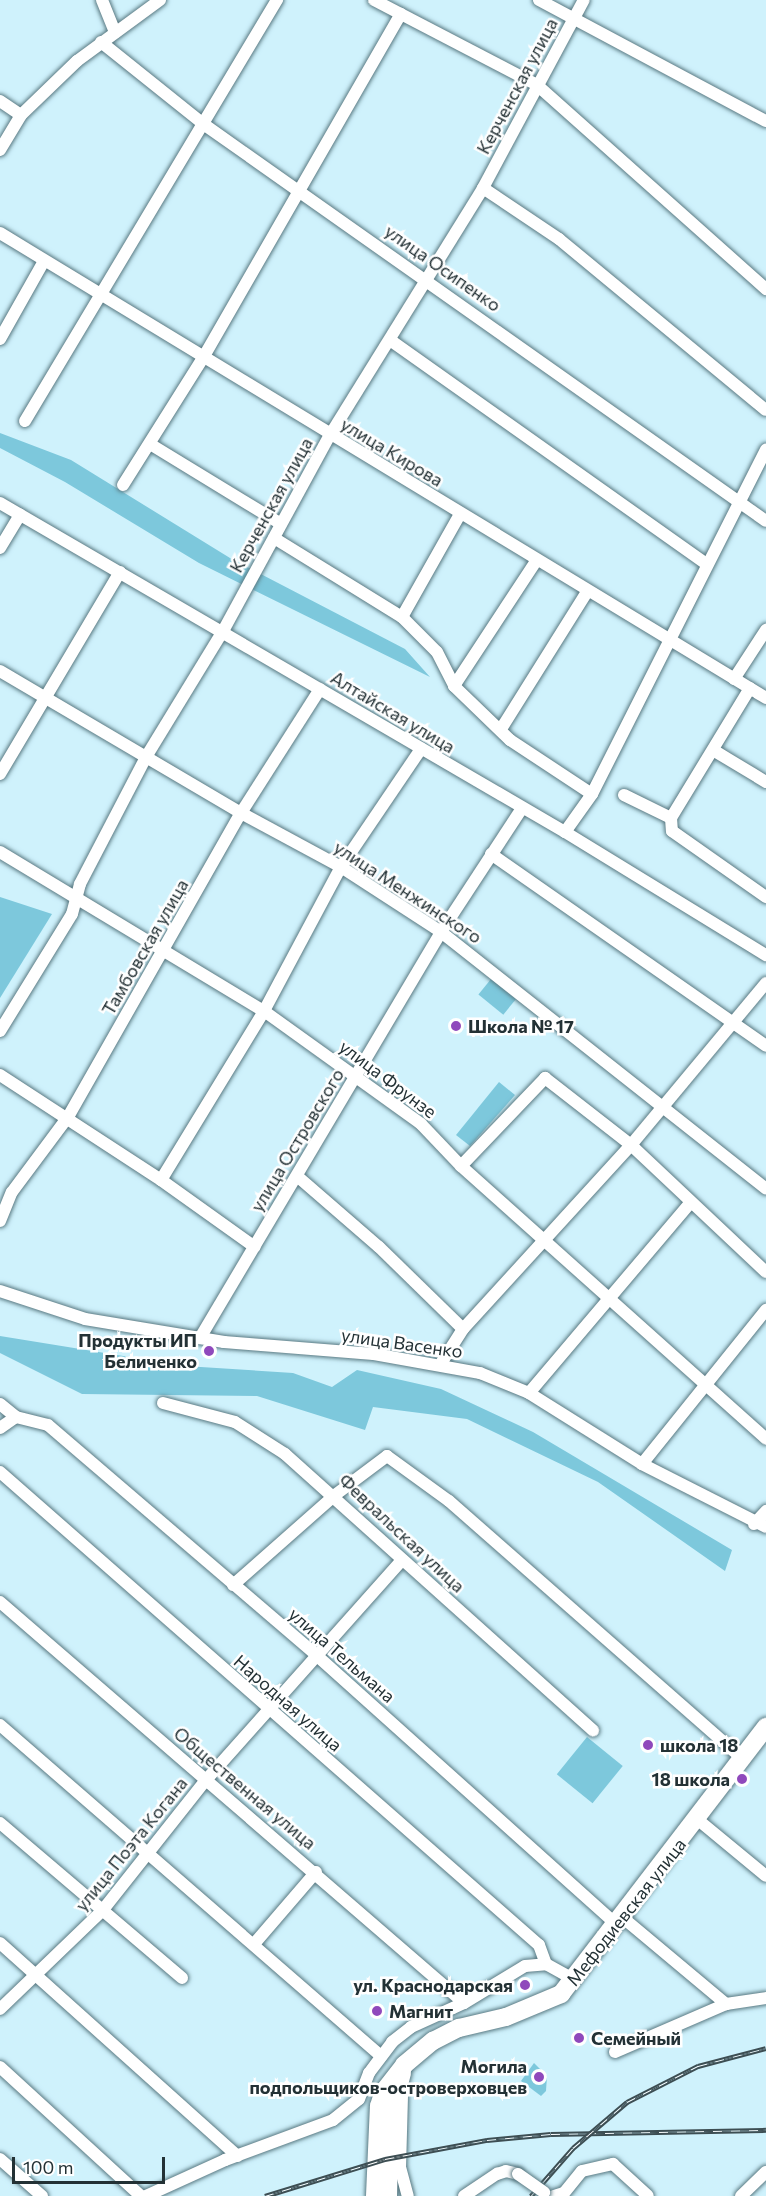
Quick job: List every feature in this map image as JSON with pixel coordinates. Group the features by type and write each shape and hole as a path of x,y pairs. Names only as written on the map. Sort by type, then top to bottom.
{"main road":[{"name":"Мефодиевская улица","path":"375,2196 379,2106 384,2091 404,2065 434,2041 459,2028 537,2006 561,1994 575,1980 766,1727"},
{"path":"388,2196 390,2118 404,2065"}],"street":[{"path":"102,0 115,33"},
{"path":"0,150 21,115 101,42 160,0"},
{"path":"25,421 102,297 202,123 277,0"},
{"path":"374,0 537,85 766,289"},
{"path":"539,0 766,121"},
{"name":"Керченская улица","path":"0,1031 72,914 75,899 146,757 223,631 330,435 483,188 584,0"},
{"path":"123,485 203,358 401,14"},
{"name":"улица Осипенко","path":"101,42 202,123 426,278 766,521"},
{"path":"0,101 21,115"},
{"path":"483,188 559,239 766,410"},
{"name":"улица Кирова","path":"0,233 667,641 766,698"},
{"path":"0,339 44,261"},
{"path":"390,340 706,564"},
{"path":"150,444 281,524"},
{"path":"565,832 592,794 667,641 766,450"},
{"name":"Алтайская улица","path":"0,503 565,832 766,955"},
{"path":"402,618 460,514"},
{"path":"0,548 20,515"},
{"path":"274,538 402,618 437,652 454,686 510,740 592,794"},
{"path":"454,686 536,561"},
{"path":"0,774 120,572"},
{"path":"501,729 587,592"},
{"path":"734,679 766,630"},
{"name":"улица Менжинского","path":"0,671 241,813 341,867 441,932 665,1106 766,1189"},
{"path":"750,688 671,818 672,831 766,897"},
{"name":"Тамбовская улица","path":"0,1221 12,1192 68,1117 241,813 320,689"},
{"path":"161,1179 264,1011 341,867 421,749"},
{"path":"713,750 766,782"},
{"path":"628,797 671,818"},
{"name":"улица Островского","path":"200,1338 441,932 522,808"},
{"name":"улица Фрунзе","path":"0,852 75,899 165,949 264,1011 421,1124 461,1166 545,1238 766,1439"},
{"path":"491,854 766,1046"},
{"path":"440,1365 463,1329 665,1106 766,983"},
{"path":"0,1075 161,1179 255,1247"},
{"path":"461,1166 545,1078 630,1145 766,1272"},
{"path":"297,1176 379,1247 463,1329"},
{"path":"529,1393 692,1202"},
{"name":"улица Васенко","path":"0,1291 85,1319 200,1338 374,1354 480,1373 529,1393 642,1464 760,1526"},
{"path":"642,1464 766,1310"},
{"name":"Февральская улица","path":"163,1403 235,1422 255,1431 335,1495 402,1560 593,1730"},
{"path":"0,1404 16,1417 0,1428"},
{"name":"улица Тельмана","path":"16,1417 37,1419 315,1654 620,1921 726,2004"},
{"path":"232,1585 335,1495 387,1456 449,1501 742,1758"},
{"name":"Народная улица","path":"0,1472 267,1710 539,1945 546,1964"},
{"path":"760,1526 766,1511"},
{"name":"улица Поэта Когана","path":"0,2009 37,1976 102,1911 149,1856 206,1780 315,1654 402,1560"},
{"name":"Общественная улица","path":"0,1602 316,1872 464,2003"},
{"path":"0,1725 381,2056"},
{"path":"697,1819 766,1876"},
{"path":"0,1823 182,1978"},
{"path":"254,1944 316,1872"},
{"path":"0,1943 237,2156"},
{"path":"146,2196 237,2156 333,2120 359,2099 369,2073 381,2056 411,2026 464,2003 525,1966 546,1964 575,1980"},
{"path":"615,2052 726,2004 766,1998"},
{"path":"404,2065 400,2167 408,2196"},
{"path":"0,2067 141,2196"},
{"path":"0,2159 42,2196"},
{"path":"464,2196 507,2170 519,2174 551,2195 564,2193 582,2171 613,2164 648,2196"},
{"path":"746,2194 766,2172"}],"shaded area":[{"path":"0,433 71,460 230,558 405,649 430,677 199,563 65,482 0,448"},
{"path":"0,897 52,914 0,998"},
{"path":"491,979 516,999 503,1015 478,995"},
{"path":"499,1082 515,1095 470,1146 456,1135"},
{"path":"0,1336 185,1366 293,1373 332,1387 357,1370 441,1389 533,1432 732,1550 725,1571 598,1482 467,1419 373,1407 365,1430 257,1396 82,1394 0,1353"},
{"path":"587,1737 623,1766 593,1803 557,1774"},
{"path":"534,2063 547,2076 546,2091 541,2096 521,2081"}],"railway":[{"path":"531,2196 573,2148 627,2102 698,2066 766,2048"},
{"path":"265,2196 385,2159 487,2140 551,2134 766,2130"}],"place":[{"name":"Школа № 17","path":"456,1026"},
{"name":"Продукты ИП Беличенко","path":"209,1351"},
{"name":"школа 18","path":"648,1745"},
{"name":"18 школа","path":"742,1779"},
{"name":"ул. Краснодарская","path":"525,1985"},
{"name":"Магнит","path":"377,2011"},
{"name":"Семейный","path":"579,2038"},
{"name":"Могила подпольщиков-островерховцев","path":"539,2077"}]}
